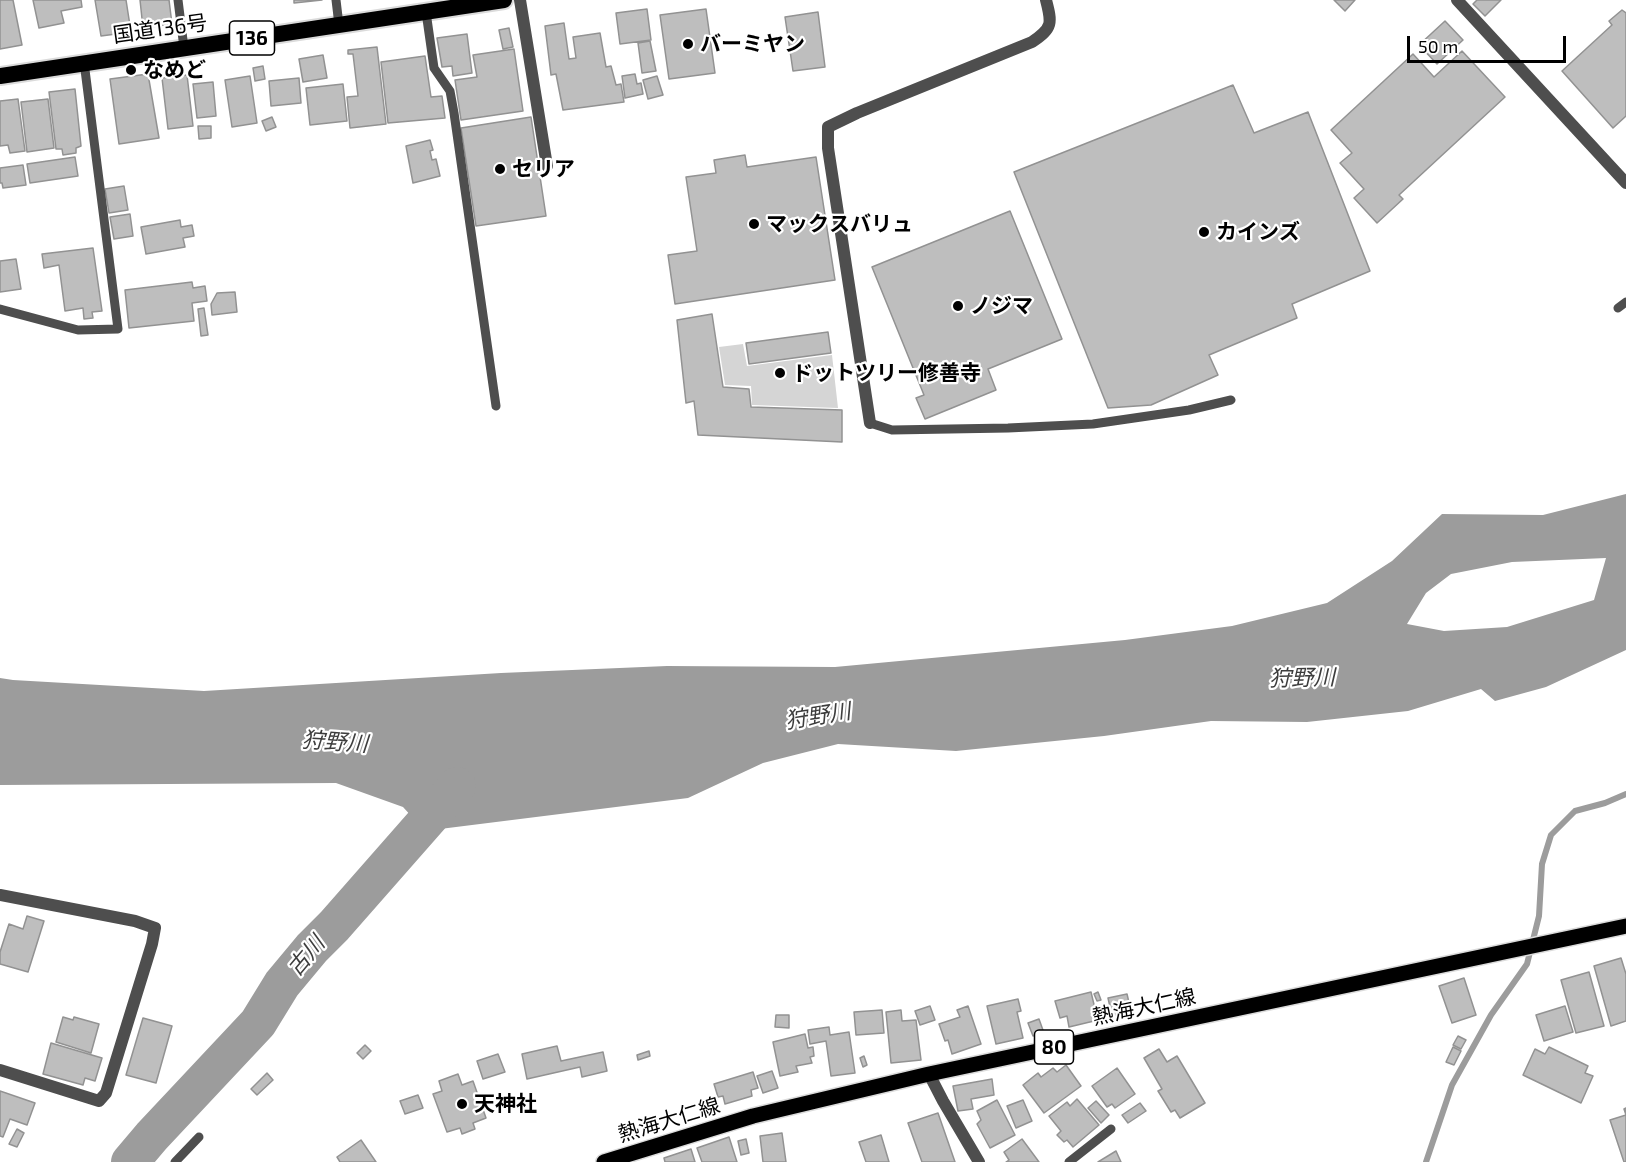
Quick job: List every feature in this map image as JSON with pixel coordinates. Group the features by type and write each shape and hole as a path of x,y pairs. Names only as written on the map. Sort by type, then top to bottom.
{"highway":[{"name":"国道136号","path":"0,76 504,0"}],"main road":[{"name":"熱海大仁線","path":"604,1162 753,1116 929,1074 1626,926"}],"street":[{"path":"520,0 547,166"},
{"path":"870,423 828,148 828,127 1032,42 1046,33 1051,21 1046,0"},
{"path":"1457,0 1626,183"},
{"path":"0,895 135,921 155,928 106,1093 99,1101 0,1070"},
{"path":"929,1074 942,1101 979,1162"}],"lane":[{"path":"178,0 184,48"},
{"path":"336,0 339,25"},
{"path":"426,12 434,68 450,91 454,113 496,406"},
{"path":"0,309 78,330 118,329 84,62"},
{"path":"870,423 892,430 1093,424 1189,410 1231,400"},
{"path":"1069,1162 1111,1129"},
{"path":"175,1162 199,1137"}],"shaded area":[{"path":"743,344 747,366 832,355 838,408 752,405 751,386 725,385 719,347"}],"water":[{"name":"狩野川","path":"1626,494 1626,650 1546,687 1495,701 1481,689 1408,711 1307,722 1211,721 1104,736 956,751 838,744 763,763 688,798 432,830 414,819 403,807 336,783 0,785 0,678 204,691 501,673 667,666 835,667 1125,640 1232,626 1327,603 1392,561 1442,514 1543,515","holes":["1606,558 1594,600 1507,627 1444,631 1407,624 1426,593 1451,574 1512,562"]}],"building":[{"path":"0,0 13,0 22,45 0,49"},
{"path":"33,0 81,0 82,7 61,11 64,23 39,28"},
{"path":"95,0 126,0 131,32 101,36"},
{"path":"140,0 169,0 172,24 143,28"},
{"path":"294,0 322,0 294,3"},
{"path":"1334,0 1355,0 1345,11"},
{"path":"1477,0 1501,0 1485,16 1473,4"},
{"path":"647,9 651,40 620,44 616,13"},
{"path":"706,9 715,73 669,79 660,15"},
{"path":"1622,10 1626,13 1626,116 1613,128 1562,71 1612,25 1609,21"},
{"path":"818,12 825,67 793,71 785,17"},
{"path":"1445,21 1463,40 1437,64 1419,45"},
{"path":"564,23 569,59 576,58 573,37 600,33 606,67 611,66 616,85 621,84 624,102 563,110 556,74 551,75 545,26"},
{"path":"509,28 513,47 503,49 499,30"},
{"path":"467,34 472,73 453,76 452,66 442,67 437,38"},
{"path":"650,41 656,71 642,73 638,43"},
{"path":"377,47 386,124 350,128 347,97 358,96 353,54 348,54 348,50"},
{"path":"514,49 523,111 461,120 455,80 477,77 473,55"},
{"path":"1462,51 1505,97 1399,195 1403,199 1377,223 1354,198 1364,189 1340,163 1352,153 1331,130 1413,54 1434,77"},
{"path":"323,55 327,78 303,82 299,59"},
{"path":"425,56 431,97 442,96 445,118 388,123 381,62"},
{"path":"263,66 265,79 255,81 253,68"},
{"path":"148,74 159,138 119,144 110,79"},
{"path":"635,74 637,84 641,83 643,94 625,98 622,76"},
{"path":"187,75 193,126 168,129 162,78"},
{"path":"250,76 257,123 232,127 225,80"},
{"path":"657,76 663,95 648,99 643,80"},
{"path":"299,78 301,103 271,106 269,81"},
{"path":"213,82 216,116 197,118 193,84"},
{"path":"343,84 347,121 310,125 306,88"},
{"path":"1233,85 1254,133 1308,112 1370,271 1292,304 1297,318 1209,355 1218,375 1151,405 1108,408 1014,172"},
{"path":"75,89 81,146 76,148 76,153 63,155 62,149 56,149 49,92"},
{"path":"18,99 25,151 10,153 8,145 0,146 0,101"},
{"path":"48,99 54,148 27,152 21,102"},
{"path":"272,117 276,127 266,131 262,121"},
{"path":"531,117 546,216 476,226 461,128"},
{"path":"198,126 211,126 211,138 199,139"},
{"path":"430,140 433,150 430,151 432,160 436,159 440,176 413,183 406,146"},
{"path":"745,155 747,167 816,157 835,280 675,304 668,255 697,251 686,177 716,173 714,160"},
{"path":"75,157 78,176 30,183 27,164"},
{"path":"23,165 26,185 3,188 0,183 0,168"},
{"path":"124,186 128,210 109,213 105,189"},
{"path":"1010,211 1062,339 988,369 996,390 925,419 916,398 924,395 872,267"},
{"path":"130,214 133,236 114,239 110,217"},
{"path":"180,220 181,227 192,225 194,236 183,238 185,247 146,254 141,227"},
{"path":"93,248 102,311 92,312 93,318 84,319 83,308 65,311 59,265 44,268 42,254"},
{"path":"16,259 21,289 0,292 0,261"},
{"path":"192,282 193,288 205,286 207,301 192,303 194,321 129,328 125,290"},
{"path":"235,292 237,312 212,315 211,304 217,293"},
{"path":"204,308 208,335 201,336 198,309"},
{"path":"712,314 723,387 749,389 751,407 842,410 842,442 698,435 694,401 686,403 677,320"},
{"path":"828,332 831,353 749,364 746,343"},
{"path":"27,916 44,921 28,972 0,964 0,952 9,924 23,929"},
{"path":"1621,958 1626,974 1626,1021 1611,1026 1594,966"},
{"path":"1589,972 1604,1026 1576,1033 1561,980"},
{"path":"1464,978 1476,1015 1452,1023 1439,986"},
{"path":"1091,992 1096,1013 1092,1015 1094,1021 1069,1027 1067,1016 1060,1018 1055,1001"},
{"path":"1098,992 1101,1000 1097,1001 1094,994"},
{"path":"1127,994 1131,1011 1112,1016 1108,998"},
{"path":"1018,999 1021,1011 1017,1012 1023,1038 996,1044 987,1006"},
{"path":"930,1006 935,1020 920,1025 915,1011"},
{"path":"968,1006 981,1044 952,1054 948,1040 945,1041 939,1024 960,1017 957,1010"},
{"path":"1565,1006 1573,1032 1544,1041 1536,1015"},
{"path":"882,1010 884,1033 856,1035 854,1012"},
{"path":"901,1010 902,1021 916,1020 921,1060 891,1063 886,1012"},
{"path":"776,1015 789,1015 789,1028 775,1027"},
{"path":"63,1017 73,1020 74,1017 99,1024 91,1053 56,1042"},
{"path":"143,1018 172,1026 156,1083 126,1075"},
{"path":"1039,1019 1044,1033 1033,1036 1028,1023"},
{"path":"829,1027 830,1035 849,1032 855,1073 831,1076 826,1041 810,1044 808,1030"},
{"path":"805,1034 808,1048 813,1047 814,1056 810,1057 812,1063 796,1066 798,1072 780,1076 773,1042"},
{"path":"1458,1036 1466,1040 1461,1049 1453,1045"},
{"path":"51,1043 102,1058 95,1081 85,1078 83,1085 43,1074"},
{"path":"365,1045 371,1051 363,1059 357,1053"},
{"path":"557,1046 561,1061 603,1052 607,1071 582,1077 580,1067 527,1079 522,1054"},
{"path":"1453,1047 1461,1051 1454,1065 1446,1062"},
{"path":"1549,1047 1588,1066 1585,1073 1593,1076 1581,1103 1523,1075 1535,1049 1545,1054"},
{"path":"1159,1049 1167,1062 1177,1056 1205,1103 1180,1118 1175,1110 1171,1112 1158,1091 1162,1089 1144,1058"},
{"path":"649,1051 650,1056 638,1060 637,1055"},
{"path":"498,1054 505,1072 483,1079 477,1061"},
{"path":"864,1056 867,1065 863,1067 860,1058"},
{"path":"1066,1065 1081,1086 1044,1113 1023,1085 1038,1073 1041,1077 1053,1068 1057,1072"},
{"path":"1117,1068 1135,1094 1115,1108 1112,1104 1107,1107 1092,1086"},
{"path":"772,1071 778,1088 763,1093 757,1076"},
{"path":"753,1072 758,1088 751,1090 752,1096 725,1104 723,1096 718,1097 714,1084"},
{"path":"267,1073 273,1080 257,1095 251,1089"},
{"path":"458,1074 462,1085 473,1081 486,1118 473,1123 475,1129 462,1134 460,1128 447,1132 433,1094 442,1091 439,1081"},
{"path":"992,1079 994,1095 971,1099 973,1109 958,1111 953,1086"},
{"path":"0,1091 35,1103 27,1125 10,1119 3,1137 0,1136"},
{"path":"418,1095 423,1108 405,1114 400,1101"},
{"path":"1077,1099 1099,1125 1073,1147 1067,1140 1064,1142 1057,1135 1061,1131 1049,1116 1067,1102 1070,1106"},
{"path":"997,1100 1015,1135 990,1148 977,1124 981,1120 977,1111"},
{"path":"1023,1100 1032,1121 1016,1128 1007,1106"},
{"path":"1096,1101 1109,1115 1101,1123 1088,1108"},
{"path":"1140,1103 1146,1111 1128,1123 1122,1115"},
{"path":"938,1113 955,1162 922,1162 908,1123"},
{"path":"1626,1115 1626,1162 1624,1162 1610,1120"},
{"path":"17,1129 24,1133 17,1147 9,1144"},
{"path":"782,1133 786,1162 763,1162 760,1136"},
{"path":"881,1135 889,1162 866,1162 859,1142"},
{"path":"729,1137 737,1162 702,1162 697,1148"},
{"path":"746,1139 749,1153 741,1155 738,1141"},
{"path":"1022,1139 1039,1162 1006,1162 1009,1160 1004,1152"},
{"path":"361,1140 376,1162 340,1162 337,1157"},
{"path":"691,1149 695,1162 665,1162 664,1158"},
{"path":"1116,1151 1121,1162 1098,1162"}],"waterway":[{"name":"古川","path":"130,1162 258,1023 282,984 312,948 457,786"},
{"path":"1426,1162 1452,1085 1491,1015 1527,964 1539,916 1542,864 1551,835 1575,811 1605,803 1626,794"}],"place":[{"name":"バーミヤン","path":"688,44"},
{"name":"なめど","path":"131,70"},
{"name":"セリア","path":"500,169"},
{"name":"マックスバリュ","path":"754,224"},
{"name":"カインズ","path":"1204,232"},
{"name":"ノジマ","path":"958,306"},
{"name":"ドットツリー修善寺","path":"780,373"},
{"name":"天神社","path":"462,1104"}]}
